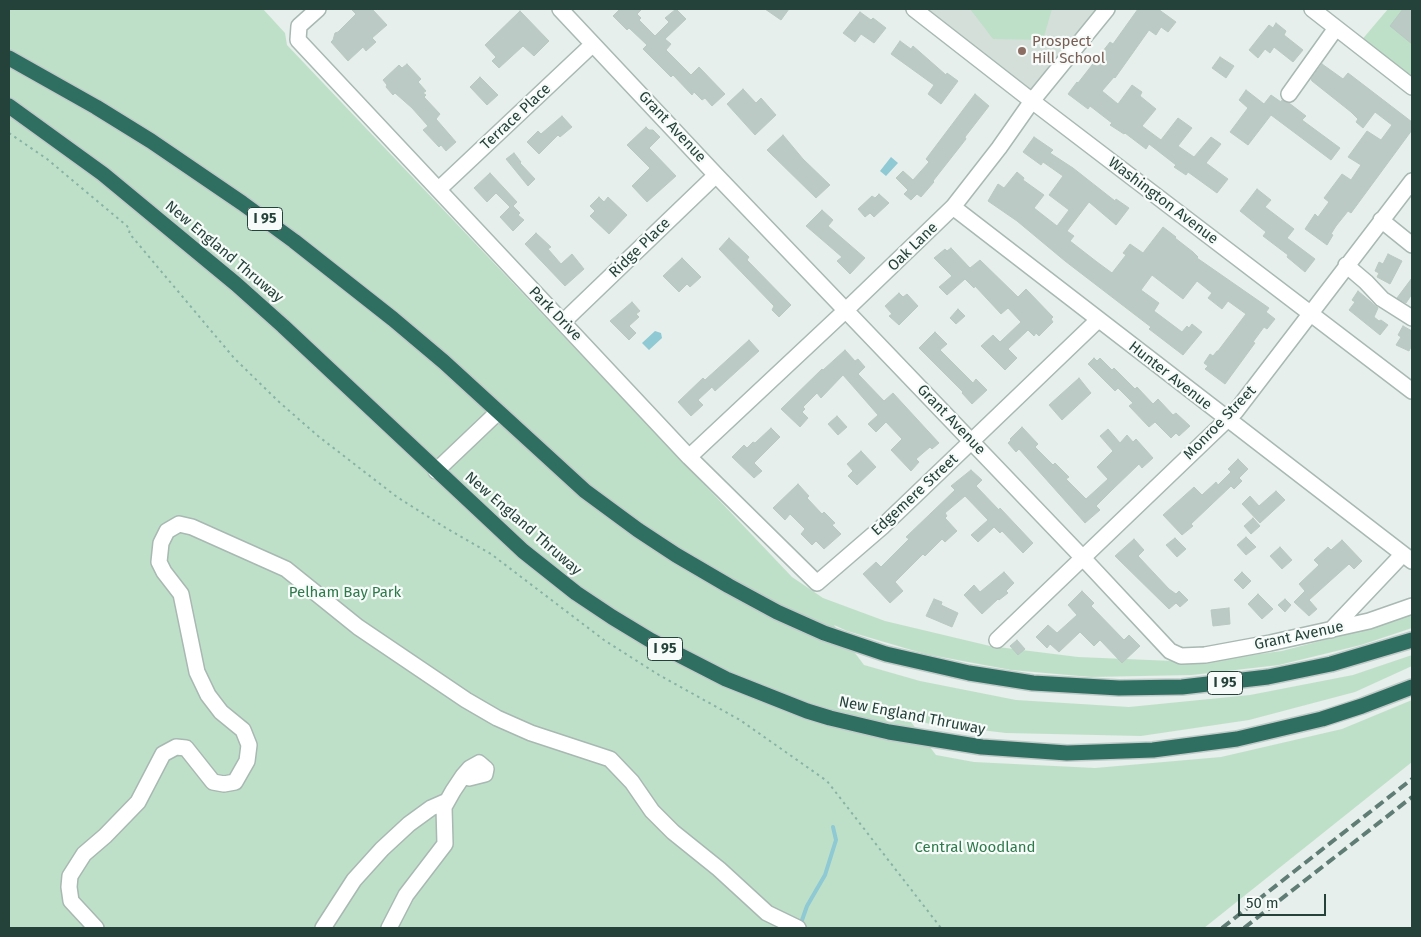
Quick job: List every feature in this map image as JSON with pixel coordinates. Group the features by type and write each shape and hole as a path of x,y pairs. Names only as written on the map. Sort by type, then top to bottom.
{"highway":[{"name":"I 95","path":"9,58 120,122 242,203 347,281 394,319 585,491 638,530 692,565 777,612 824,633 886,654 927,665 990,677 1047,684 1119,688 1175,687 1247,680 1352,659 1412,640"},
{"name":"New England Thruway","path":"9,106 103,174 223,273 283,326 523,551 576,593 650,640 726,679 767,696 830,718 889,732 960,744 1024,751 1089,753 1153,750 1238,739 1288,728 1349,710 1412,687"}],"street":[{"name":"Park Drive","path":"318,9 299,26 298,40 689,457 817,584"},
{"name":"Grant Avenue","path":"560,9 1170,651 1182,656 1205,655 1331,630 1369,621 1412,606"},
{"name":"Washington Avenue","path":"914,9 1412,391"},
{"name":"Oak Lane","path":"689,457 953,208 1032,101 1107,9"},
{"path":"1319,11 1336,28 1412,88"},
{"path":"1289,94 1336,28"},
{"name":"Terrace Place","path":"439,189 593,44"},
{"name":"Ridge Place","path":"563,322 716,175"},
{"name":"Monroe Street","path":"997,640 1227,420 1268,370 1309,313 1412,180"},
{"name":"Hunter Avenue","path":"953,208 1408,558"},
{"path":"1381,220 1412,245"},
{"path":"1346,265 1366,282 1382,300 1412,318"},
{"name":"Edgemere Street","path":"817,584 882,528 1098,320"},
{"path":"436,471 498,412"},
{"path":"96,928 71,901 70,876 84,854 105,836 138,802 163,754 176,747 186,748 213,782 224,784 235,782 247,761 249,745 243,730 221,712 208,695 197,672 181,594 164,572 159,562 161,543 164,537 168,531 179,524 192,527 286,569 358,627 466,700 497,718 530,734 610,759 632,782 652,811 672,832 719,869 767,913 798,928"},
{"path":"1331,630 1408,558"},
{"path":"389,928 406,895 444,844 444,807 463,776"},
{"path":"323,928 354,880 382,850 409,824 431,808 448,800"}],"path":[{"path":"9,133 47,159 127,226 130,230 129,233 234,358 278,401 326,442 397,496 446,528 491,554 604,640 659,675 740,720 827,781 941,928"}],"shaded area":[{"name":"Prospect Hill School","path":"922,9 1100,9 1032,93"}],"green space":[{"name":"Pelham Bay Park","path":"9,9 263,9 285,33 287,45 792,577 823,598 885,621 990,646 1078,657 1197,662 1282,651 1362,630 1412,613 1412,628 1361,645 1279,665 1192,675 1091,677 1011,670 925,654 847,631 834,625 864,665 920,681 1016,700 1129,707 1250,695 1353,675 1412,655 1412,666 1355,692 1249,720 1141,736 1006,733 930,724 908,718 936,755 974,762 1095,768 1221,757 1342,729 1412,700 1412,762 1204,928 9,928"},
{"path":"970,9 1052,9 1043,40 993,39"},
{"path":"1388,9 1412,9 1412,83 1360,42"}],"water":[{"path":"891,157 898,163 886,176 880,171"},
{"path":"655,331 661,333 662,338 649,350 642,343"}],"building":[{"path":"351,9 372,9 387,25 372,38 376,42 366,51 363,47 348,61 331,42 335,33 356,14"},
{"path":"620,9 642,9 637,14 641,18 639,20 655,36 669,22 665,18 676,9 686,19 665,39 671,44 666,50 691,75 699,67 725,94 712,106 705,98 702,100 694,92 692,95 673,75 671,77 643,49 647,45 629,28 627,30 613,16"},
{"path":"765,9 789,9 781,20"},
{"path":"1138,9 1158,9 1176,22 1168,32 1161,27 1156,35 1149,30 1115,78 1102,91 1118,104 1132,85 1142,92 1140,96 1156,109 1142,126 1161,140 1178,118 1192,128 1178,146 1194,157 1211,137 1221,144 1206,163 1228,179 1217,193 1188,172 1186,175 1174,167 1176,165 1149,144 1146,149 1125,133 1110,125 1112,123 1090,106 1088,109 1068,94 1110,42 1113,44"},
{"path":"1403,9 1412,9 1412,44 1390,26"},
{"path":"520,11 549,41 534,56 523,46 499,68 492,61 496,57 485,45"},
{"path":"860,12 871,20 873,18 886,28 874,43 861,34 855,42 843,33"},
{"path":"1276,23 1286,31 1284,35 1303,50 1293,62 1274,47 1270,53 1265,49 1258,58 1249,50 1269,25 1273,28"},
{"path":"900,41 911,49 913,46 946,75 947,73 958,81 941,104 928,94 934,85 891,54"},
{"path":"1220,57 1234,66 1226,78 1212,68"},
{"path":"407,64 421,79 418,82 426,91 423,93 426,95 424,97 440,114 436,119 456,142 446,151 441,145 439,147 423,130 428,126 412,108 395,93 393,95 386,87 387,85 383,80 399,65 402,68"},
{"path":"1322,64 1343,79 1348,73 1412,122 1412,130 1351,213 1348,211 1336,226 1327,245 1305,229 1315,214 1318,217 1329,202 1324,198 1342,174 1351,180 1361,165 1348,157 1367,131 1381,140 1392,125 1375,112 1363,128 1356,122 1358,119 1351,112 1312,81 1311,79"},
{"path":"480,77 498,95 487,105 470,87"},
{"path":"743,89 756,103 761,98 776,115 755,135 727,104"},
{"path":"1246,90 1264,104 1271,95 1281,102 1282,100 1289,103 1306,116 1302,120 1340,148 1331,160 1271,115 1248,145 1230,132 1248,108 1239,100"},
{"path":"975,94 989,106 934,182 921,197 917,194 911,200 904,194 908,190 896,178 903,171 913,180 929,162 926,159"},
{"path":"562,116 572,127 560,137 558,135 539,154 527,142 538,131 541,134"},
{"path":"646,127 649,130 653,130 660,137 649,148 676,176 647,202 632,186 650,168 627,145"},
{"path":"783,135 803,159 830,185 816,198 767,150"},
{"path":"1034,137 1053,150 1050,153 1073,168 1115,201 1116,199 1129,208 1116,225 1089,202 1067,231 1074,236 1070,241 1112,273 1126,255 1123,253 1130,244 1143,253 1163,227 1193,252 1197,258 1269,308 1266,312 1275,319 1267,329 1264,327 1253,342 1255,343 1225,384 1205,369 1208,366 1204,363 1210,354 1213,356 1218,351 1246,314 1228,301 1222,309 1208,298 1212,293 1197,281 1183,299 1152,275 1141,290 1159,303 1154,311 1182,332 1187,326 1189,328 1192,324 1202,332 1183,355 1149,329 1151,327 1065,261 1017,221 988,201 998,184 1004,188 1017,172 1024,178 1023,180 1044,195 1034,208 1057,226 1069,210 1049,195 1063,176 1043,162 1041,165 1023,152"},
{"path":"514,153 520,163 535,179 528,186 506,159"},
{"path":"490,173 517,202 513,206 520,213 518,215 524,220 513,231 500,217 510,207 496,193 487,202 474,188"},
{"path":"1257,189 1271,200 1265,207 1294,229 1287,238 1315,259 1305,272 1287,257 1288,255 1263,236 1266,232 1240,211"},
{"path":"879,194 889,203 874,217 870,213 865,217 858,209 872,196 875,198"},
{"path":"599,197 604,202 608,197 627,215 609,234 590,216 595,211 590,206"},
{"path":"822,210 833,220 828,226 865,258 850,274 837,261 842,257 806,226"},
{"path":"536,233 551,247 548,249 561,264 572,254 584,269 565,286 525,244"},
{"path":"729,238 749,257 747,260 791,305 779,317 772,310 774,306 719,249"},
{"path":"951,248 970,268 980,260 1018,297 1026,289 1053,317 1051,319 1053,322 1039,336 1036,333 1034,336 1028,330 1008,349 1017,358 1005,370 981,346 993,335 1000,342 1021,322 1008,308 1001,314 975,286 974,288 965,279 947,295 939,287 952,276 934,258 945,249 947,251"},
{"path":"1388,254 1402,261 1390,284 1377,277 1379,273 1375,271 1379,262 1383,264"},
{"path":"682,258 701,277 690,287 687,284 679,292 663,276"},
{"path":"1412,278 1412,294 1406,303 1397,298"},
{"path":"1358,291 1378,308 1374,317 1388,325 1380,335 1349,310 1355,302 1352,300"},
{"path":"899,293 903,297 907,294 918,306 899,325 889,316 892,314 885,306"},
{"path":"632,302 640,311 636,314 639,317 629,326 636,333 629,340 610,321"},
{"path":"958,309 965,316 956,324 950,318"},
{"path":"1403,326 1412,331 1412,345 1409,351 1396,345 1401,337 1398,335"},
{"path":"935,332 947,344 940,350 973,383 976,379 987,390 972,404 963,392 919,348"},
{"path":"749,340 759,351 715,391 712,387 698,400 703,405 691,416 678,402 703,378 705,380"},
{"path":"845,350 855,361 858,359 865,367 858,374 884,401 893,393 939,443 932,449 930,447 916,459 919,462 911,471 891,450 902,439 886,422 876,432 868,424 878,415 843,375 821,398 817,393 803,407 805,409 802,412 808,418 800,427 781,409 822,369"},
{"path":"1094,358 1097,361 1100,358 1112,370 1114,368 1135,389 1137,387 1153,404 1158,399 1173,415 1176,413 1190,426 1179,436 1176,433 1171,438 1155,422 1149,427 1129,406 1133,403 1118,388 1115,391 1088,364"},
{"path":"1079,378 1091,393 1062,420 1049,405"},
{"path":"837,416 847,427 838,435 828,424"},
{"path":"1022,427 1038,444 1035,447 1053,465 1055,463 1069,477 1066,479 1086,499 1108,479 1097,467 1113,451 1100,436 1108,429 1120,443 1127,435 1133,442 1136,439 1153,458 1142,468 1139,464 1096,506 1100,510 1085,523 1019,449 1016,452 1008,443"},
{"path":"771,428 780,437 754,463 762,471 754,478 732,457 744,445 747,448 753,442 755,443"},
{"path":"861,451 876,467 857,485 848,476 853,471 847,464"},
{"path":"1238,459 1248,469 1239,478 1242,481 1234,489 1231,486 1182,535 1163,515 1194,487 1202,495 1216,482 1218,485 1231,472 1228,469"},
{"path":"971,470 982,480 976,486 1033,543 1023,553 1002,531 1000,533 994,527 978,542 971,535 988,520 965,496 945,513 947,516 945,518 957,531 945,542 942,539 925,556 923,554 895,582 903,591 890,603 863,574 876,562 881,567 909,539 906,537 955,490 951,486"},
{"path":"798,484 809,496 807,498 822,514 824,512 835,523 832,525 841,534 824,549 816,541 812,545 801,534 805,529 790,514 785,520 773,508"},
{"path":"1276,491 1285,500 1260,523 1242,504 1250,496 1259,506"},
{"path":"1253,518 1260,526 1251,534 1244,526"},
{"path":"1246,537 1256,547 1246,555 1237,545"},
{"path":"1175,538 1186,549 1177,557 1166,545"},
{"path":"1134,539 1144,550 1138,556 1169,589 1176,594 1179,591 1188,600 1180,607 1176,603 1169,609 1115,556"},
{"path":"1342,540 1362,561 1354,569 1349,564 1309,600 1317,609 1309,616 1294,602 1305,591 1299,584 1319,565 1314,560 1328,547 1331,550"},
{"path":"1280,547 1292,560 1282,569 1270,556"},
{"path":"1004,572 1014,583 1006,591 1008,593 998,599 982,614 964,595 974,585 980,592"},
{"path":"1242,572 1251,581 1243,589 1234,580"},
{"path":"1082,591 1094,603 1091,606 1124,640 1129,635 1140,646 1122,663 1100,640 1094,646 1080,632 1059,652 1050,644 1047,648 1036,637 1048,625 1057,633 1077,615 1068,605"},
{"path":"1258,594 1273,609 1262,619 1248,604"},
{"path":"934,599 942,602 941,605 958,613 952,627 926,616"},
{"path":"1285,599 1291,605 1285,612 1278,605"},
{"path":"1229,608 1230,624 1213,626 1211,610"},
{"path":"1017,640 1025,649 1018,655 1010,646"}],"waterway":[{"path":"801,923 807,906 825,875 836,840 833,827"}],"railway":[{"path":"1222,928 1412,779"},
{"path":"1244,928 1412,797"}],"place":[{"name":"Prospect Hill School","path":"1022,51"}],"park label":[{"name":"Central Woodland","path":"975,848"}]}
